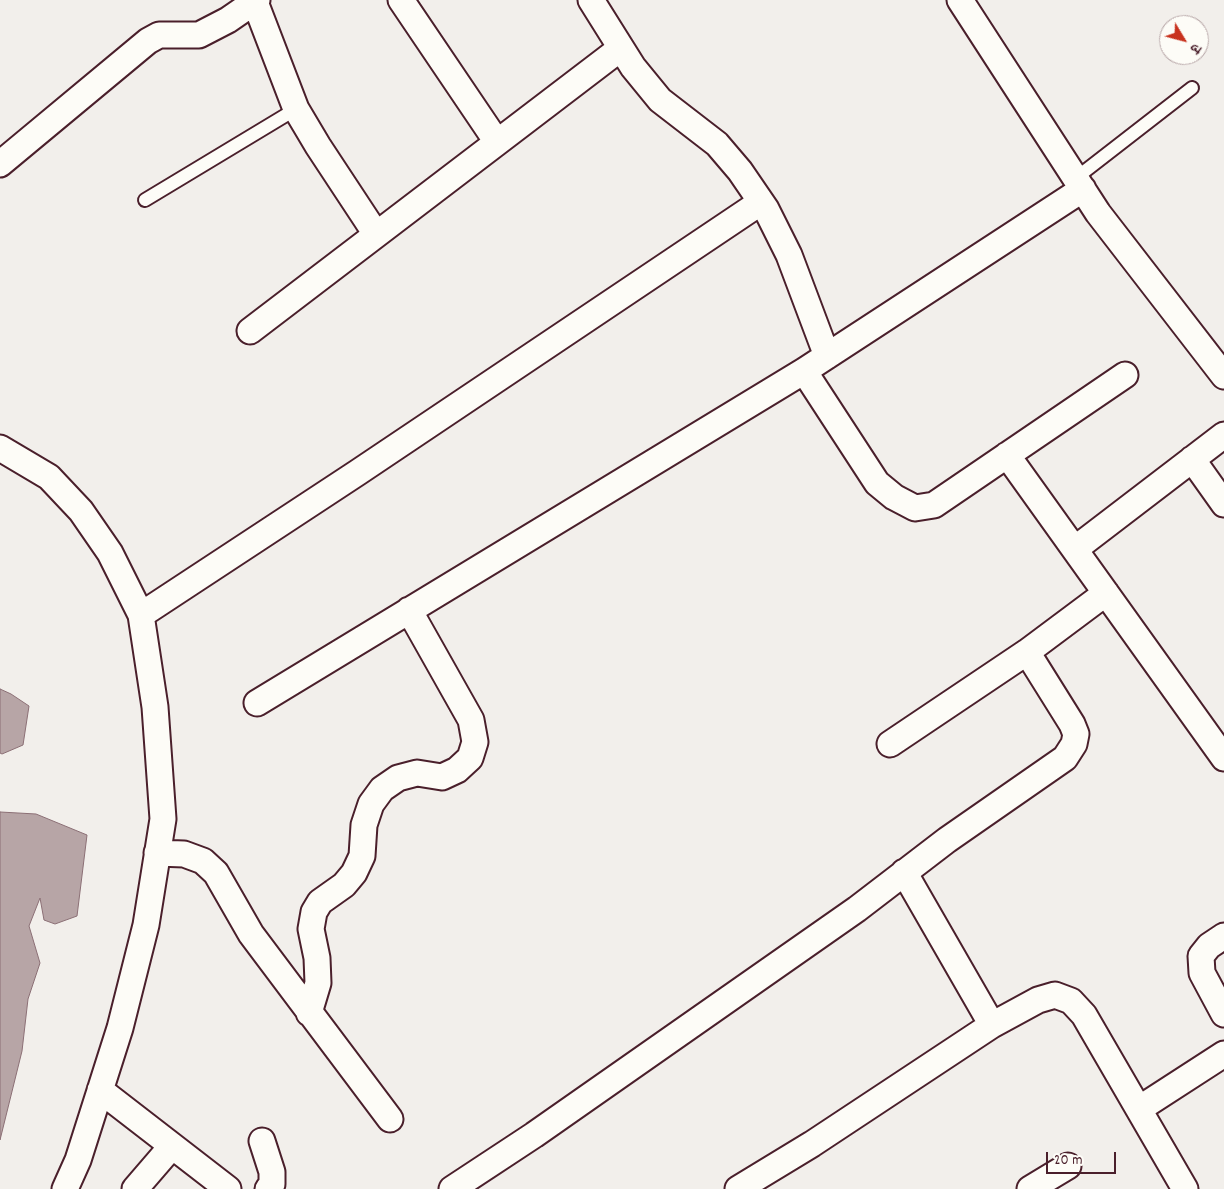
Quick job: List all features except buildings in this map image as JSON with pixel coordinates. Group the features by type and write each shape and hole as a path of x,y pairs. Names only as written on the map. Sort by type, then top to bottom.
{"street":[{"path":"401,0 497,142"},
{"path":"591,0 633,67 660,100 716,144 740,171 761,202 789,255 827,356"},
{"path":"960,0 1098,213 1224,376"},
{"path":"0,164 148,41 159,35 199,35 228,20 256,1 296,109 376,234"},
{"path":"250,331 621,48"},
{"path":"257,703 804,371 1079,184"},
{"path":"141,615 357,473 761,202"},
{"path":"804,371 876,483 894,497 915,508 934,505 1125,375"},
{"path":"1075,549 1224,435"},
{"path":"0,448 49,478 81,511 110,554 141,615 155,707 163,819 146,925 120,1028 78,1160 65,1189"},
{"path":"1007,455 1224,758"},
{"path":"1192,459 1224,504"},
{"path":"890,744 1027,652 1106,593"},
{"path":"309,1013 318,984 317,958 310,929 314,912 320,902 344,885 354,873 362,856 364,824 371,804 382,788 398,778 416,773 442,776 457,770 470,758 475,742 471,720 409,610"},
{"path":"464,1185 841,920 947,840 1066,758 1074,744 1076,734 1072,724 1027,652"},
{"path":"157,853 184,854 203,861 216,873 251,934 390,1119"},
{"path":"904,872 992,1025"},
{"path":"1224,936 1209,946 1202,956 1202,973 1224,1014"},
{"path":"738,1189 812,1144 992,1025 1038,1000 1054,995 1071,1001 1084,1014 1185,1189"},
{"path":"1139,1109 1224,1054"},
{"path":"100,1090 228,1189"},
{"path":"262,1140 272,1172 272,1184 268,1189"},
{"path":"135,1189 172,1146"},
{"path":"1030,1189 1068,1166"}],"lane":[{"path":"1079,184 1192,88"},
{"path":"145,200 296,109"}],"shaded area":[{"path":"0,689 29,706 23,745 2,754 0,753"},
{"path":"0,812 36,814 87,835 77,916 55,924 44,920 40,898 29,926 40,963 28,999 22,1051 0,1140"}]}
